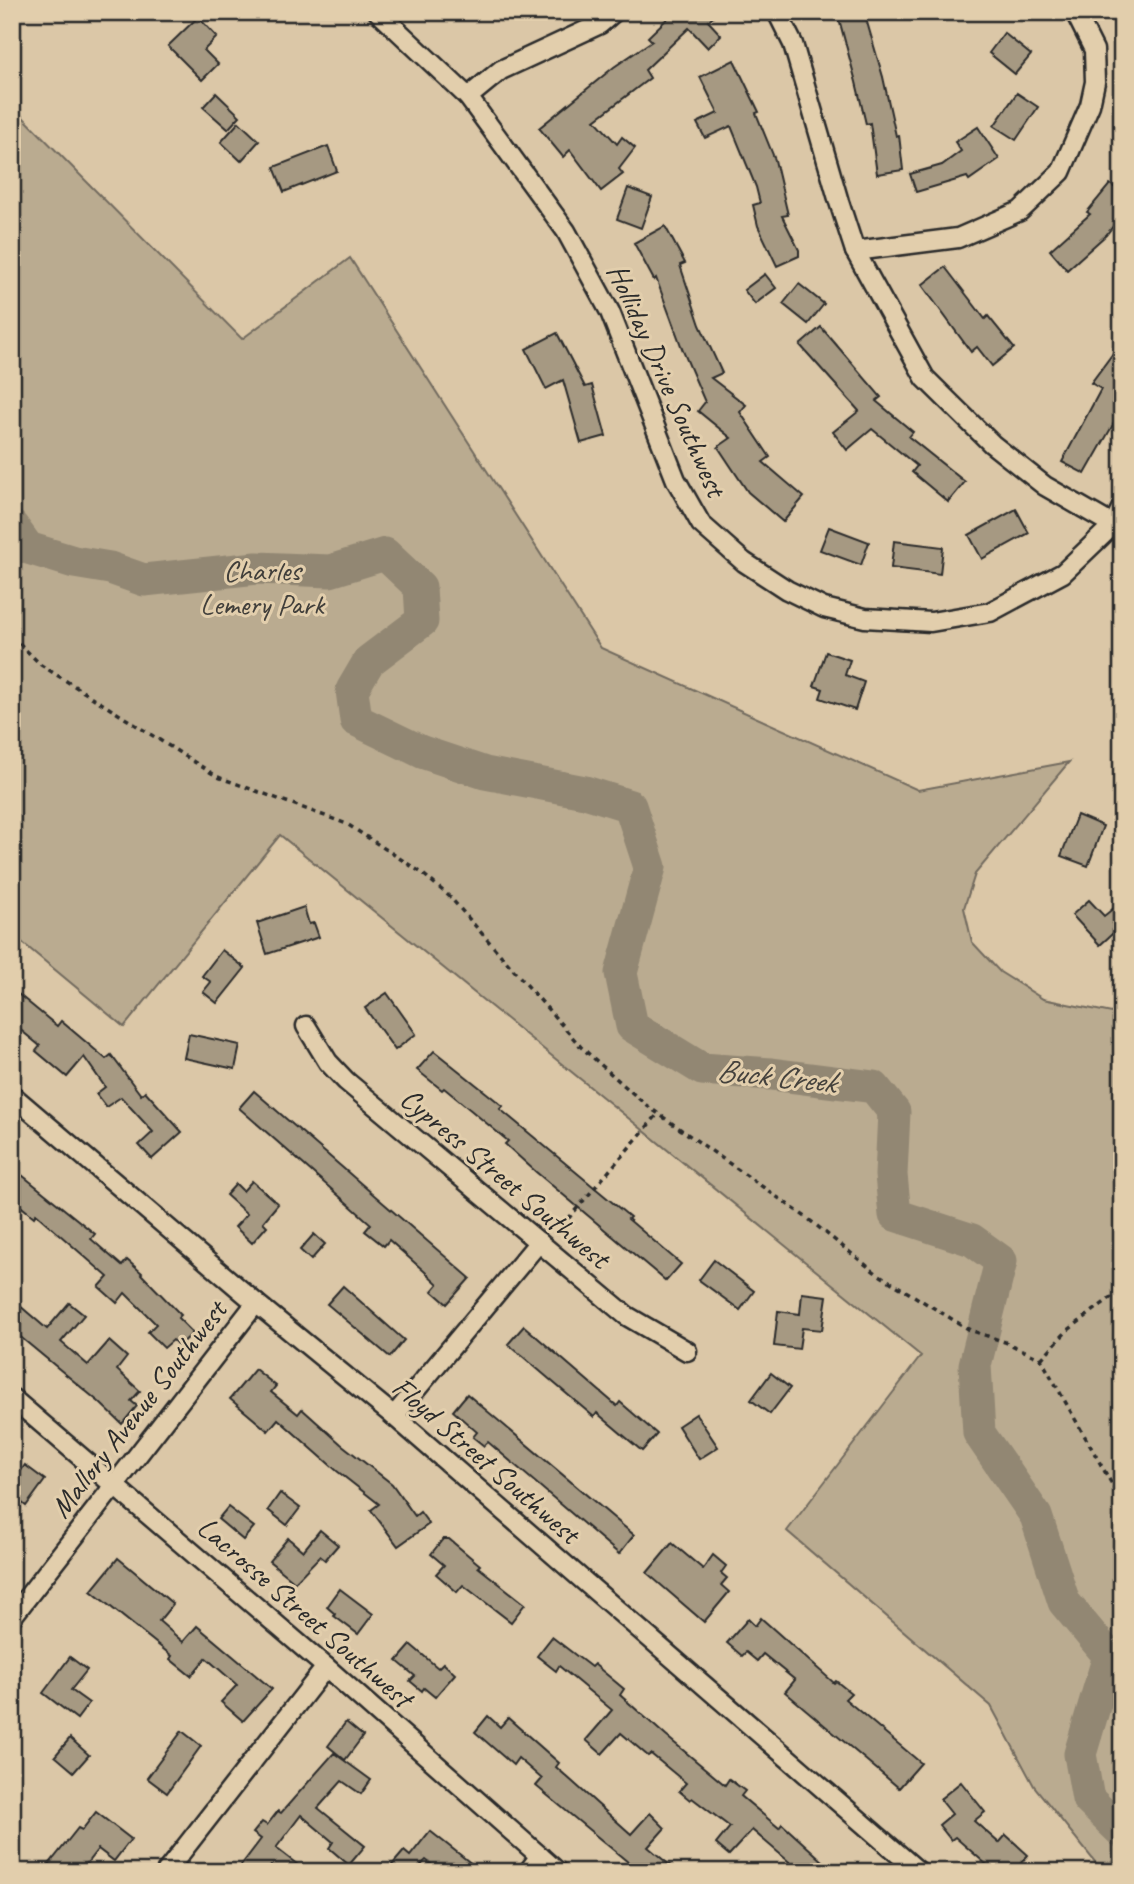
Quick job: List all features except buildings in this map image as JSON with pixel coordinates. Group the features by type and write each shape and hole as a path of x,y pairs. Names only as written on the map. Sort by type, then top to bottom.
{"street":[{"name":"Holliday Drive Southwest","path":"378,12 468,97 566,231 610,312 676,480 701,524 744,562 787,590 824,608 865,618 931,622 990,612 1063,573 1113,525 1122,507"},
{"path":"468,97 501,70 600,24 614,12"},
{"path":"777,12 793,44 855,251 925,378 992,444 1045,486 1113,525"},
{"path":"855,251 958,238 1020,211 1061,172 1090,105 1095,82 1094,50 1075,12"},
{"name":"Cypress Street Southwest","path":"306,1026 328,1062 346,1082 626,1316 687,1352"},
{"name":"Floyd Street Southwest","path":"12,1094 256,1303 394,1416 919,1872"},
{"path":"394,1416 542,1244"},
{"name":"Mallory Avenue Southwest","path":"12,1616 256,1303"},
{"name":"Lacrosse Street Southwest","path":"12,1398 326,1667 558,1872"},
{"path":"166,1872 326,1667"},
{"path":"528,1872 540,1856"}],"path":[{"path":"12,636 41,665 218,777 347,824 422,873 450,897 581,1047 658,1114 807,1218 876,1273 970,1330 1005,1342 1041,1359 1112,1486 1122,1509"},
{"path":"542,1244 658,1114"},
{"path":"1041,1359 1067,1331 1122,1289"}],"green space":[{"name":"Charles Lemery Park","path":"12,106 242,339 350,258 601,648 918,790 1069,762 975,874 964,908 972,942 1000,972 1043,999 1122,1015 1122,1872 1103,1872 1034,1786 991,1706 787,1531 921,1356 280,835 124,1027 12,934"}],"waterway":[{"name":"Buck Creek","path":"12,526 28,548 74,562 110,568 144,580 257,568 330,571 385,554 420,587 422,621 369,661 352,690 356,720 422,752 485,773 585,792 630,806 650,867 621,973 632,1026 702,1069 771,1074 874,1087 894,1112 891,1175 895,1215 972,1240 1001,1261 975,1365 979,1433 1036,1516 1064,1602 1109,1656 1080,1754 1088,1799 1122,1832"}]}
